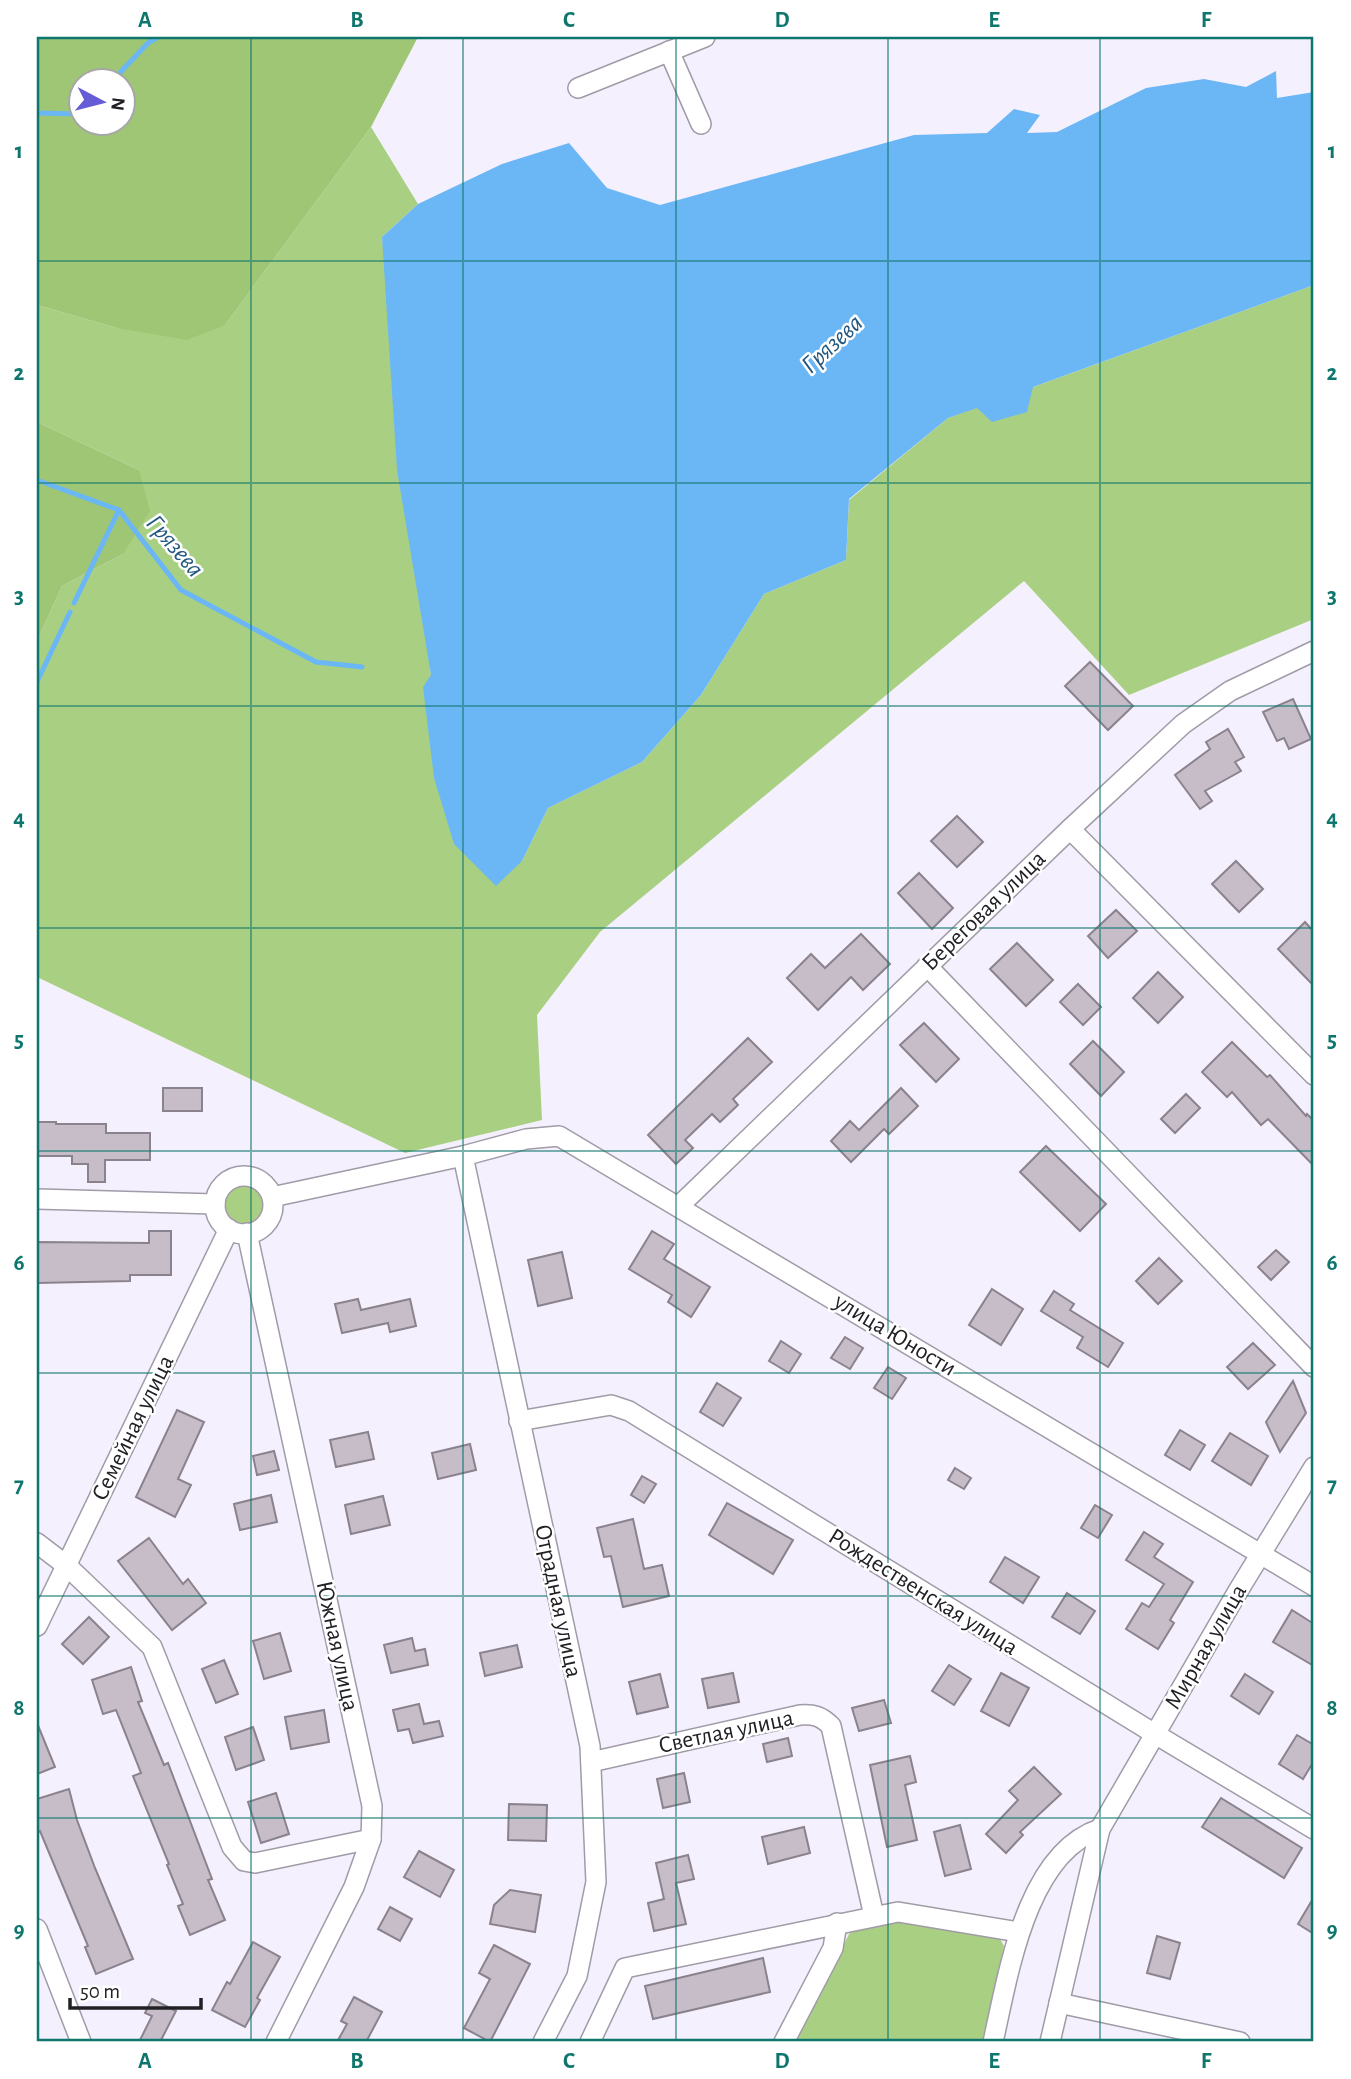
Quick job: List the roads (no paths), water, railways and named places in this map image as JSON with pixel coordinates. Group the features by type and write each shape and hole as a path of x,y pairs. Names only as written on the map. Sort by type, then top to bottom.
{"street":[{"path":"578,88 705,37"},
{"path":"669,51 701,124"},
{"name":"Береговая улица","path":"679,1206 1070,829 1183,724 1230,691 1314,650"},
{"path":"1070,829 1314,1075"},
{"path":"927,966 1314,1367"},
{"name":"улица Юности","path":"272,1197 463,1156 526,1139 559,1136 1314,1586"},
{"name":"Отрадная улица","path":"463,1156 590,1746 596,1882 577,1976 543,2042"},
{"path":"236,1177 254,1178 268,1189 272,1197 273,1207 265,1225 238,1231 221,1223 215,1204 221,1186 236,1177"},
{"path":"37,1199 215,1204"},
{"name":"Семейная улица","path":"37,1626 238,1231"},
{"name":"Южная улица","path":"238,1231 372,1805 371,1839 354,1887 276,2042"},
{"name":"Рождественская улица","path":"519,1421 602,1405 629,1411 1314,1829"},
{"name":"Мирная улица","path":"1050,2042 1100,1829 1314,1467"},
{"path":"37,1543 67,1566 152,1647 232,1847 244,1861 255,1863 371,1839"},
{"name":"Светлая улица","path":"591,1762 800,1714 812,1714 822,1718 831,1726 874,1916"},
{"name":"Мирная улица","path":"993,2042 1018,1932 1051,1864 1084,1834 1100,1829"},
{"path":"590,2042 625,1968 898,1912 1018,1932"},
{"path":"784,2042 833,1948 837,1923"},
{"path":"37,1929 82,2042"},
{"path":"1059,2003 1240,2042"}],"water":[{"path":"1276,71 1277,98 1314,92 1314,285 1033,387 1027,412 992,422 977,408 948,418 849,499 846,560 764,594 701,695 642,762 548,808 522,861 496,886 454,844 434,778 423,687 431,675 397,470 382,237 418,204 502,164 569,143 607,188 660,205 914,135 987,133 1014,109 1040,115 1027,133 1057,132 1146,88 1204,79 1246,87"}],"waterway":[{"path":"126,66 148,43 158,37"},
{"path":"37,113 66,114"},
{"name":"Грязева","path":"37,480 119,510 181,590 316,662 362,667"},
{"path":"74,603 119,510"},
{"path":"37,682 70,612"}]}
